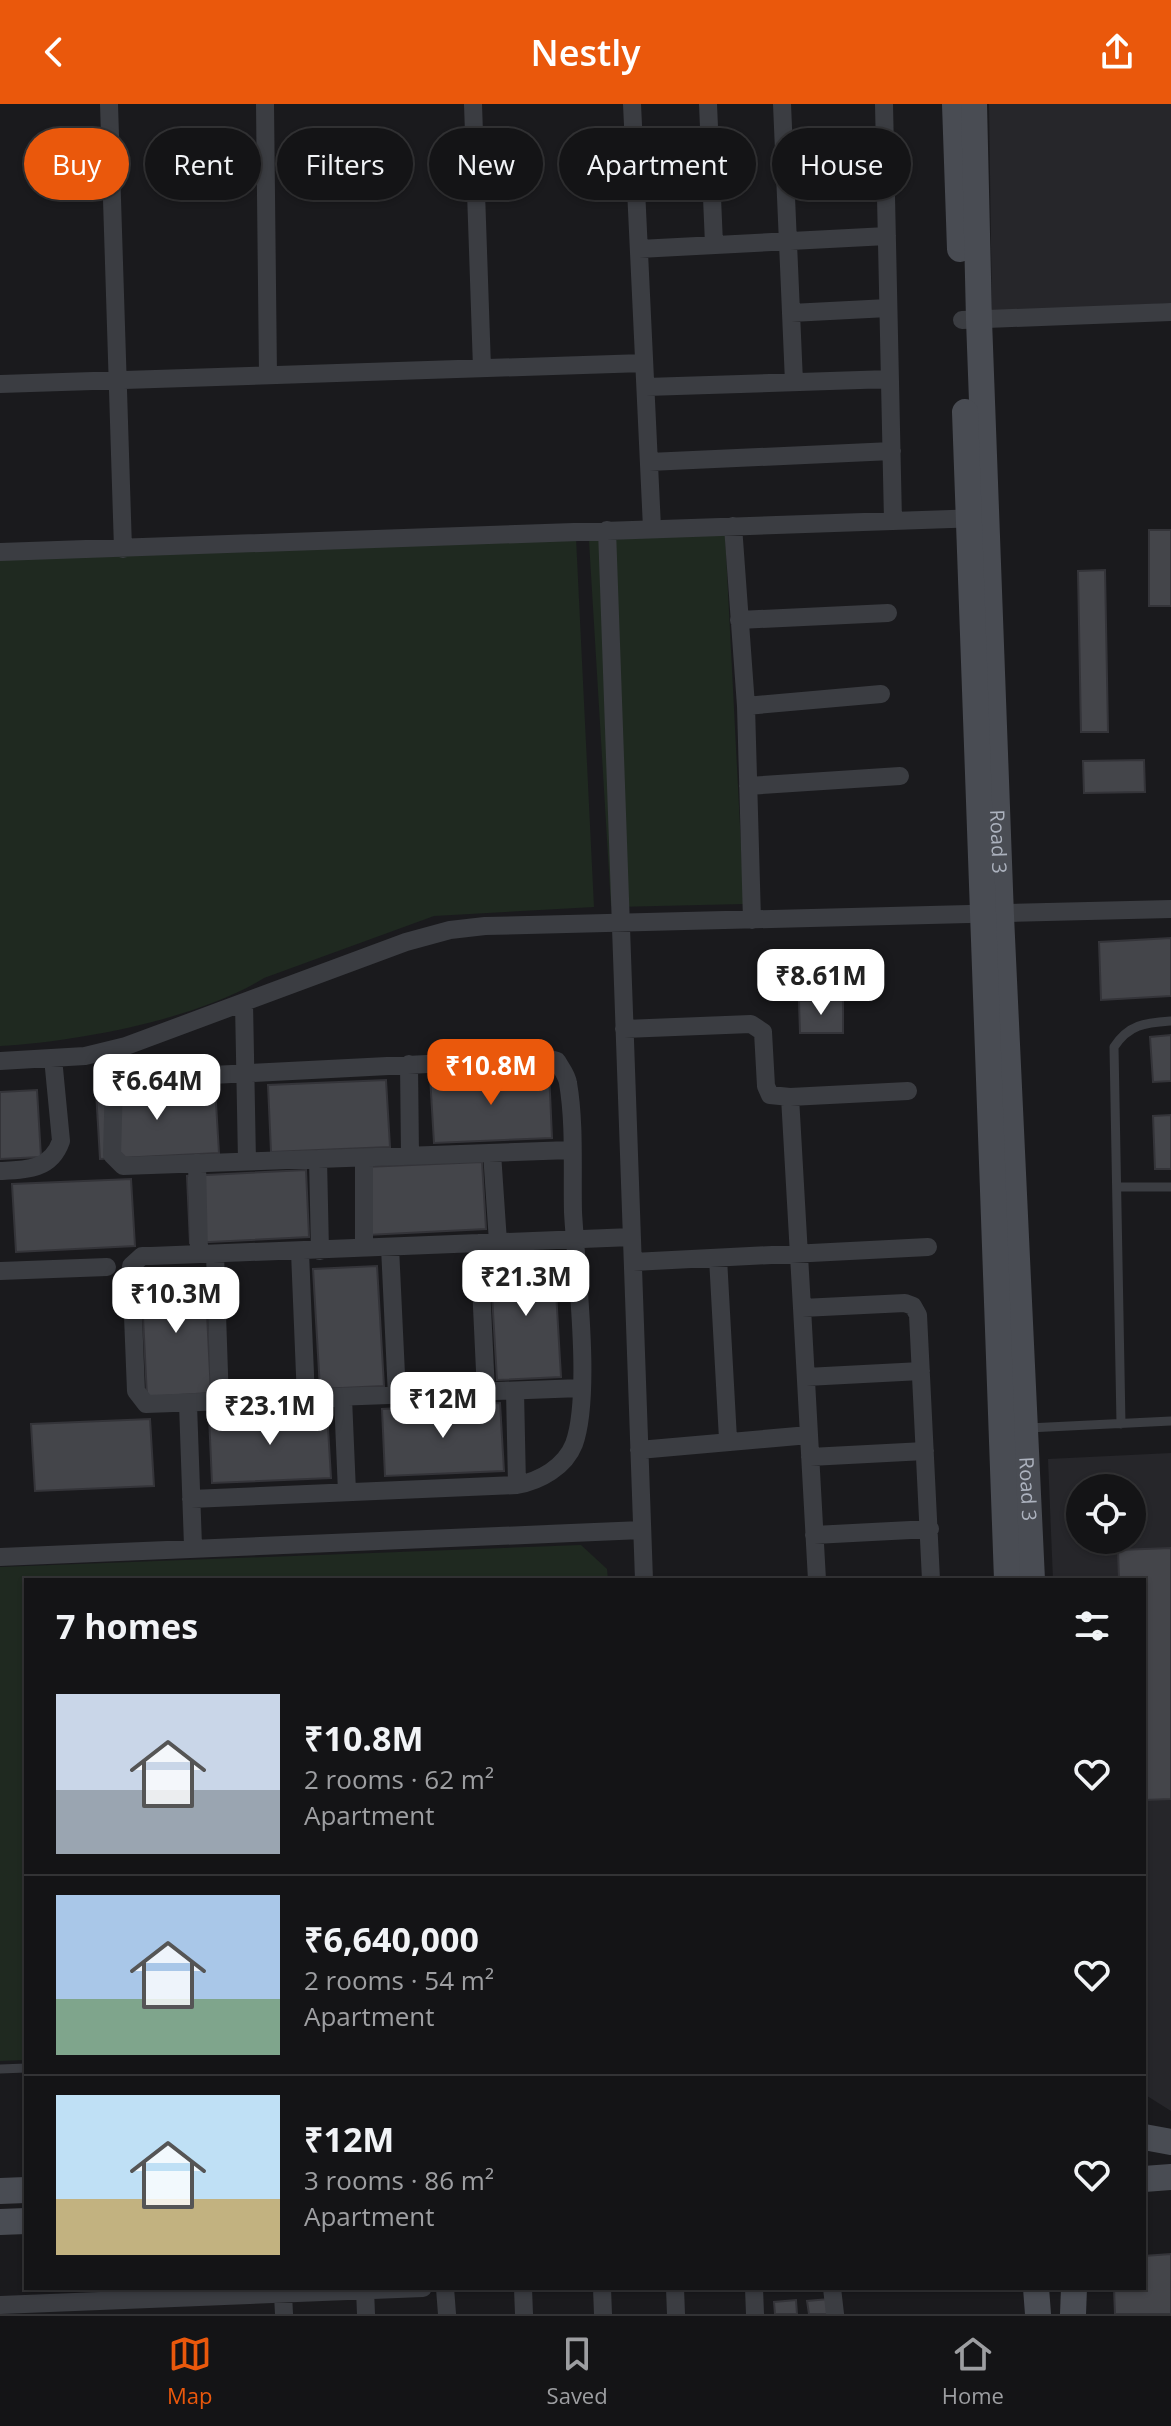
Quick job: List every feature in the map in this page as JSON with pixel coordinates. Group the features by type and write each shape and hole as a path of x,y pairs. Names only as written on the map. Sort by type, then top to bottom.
{"street":[{"path":"109,104 123,549"},
{"path":"265,104 268,375"},
{"path":"473,104 482,368"},
{"path":"632,104 652,528"},
{"path":"708,104 714,244"},
{"path":"782,104 783,128"},
{"path":"884,104 884,128"},
{"name":"Road 3","path":"955,104 970,320 1012,1429 1007,1578"},
{"name":"Road 3","path":"970,320 974,104"},
{"path":"786,200 794,382"},
{"path":"886,200 893,521"},
{"path":"639,249 887,236"},
{"path":"791,313 888,308"},
{"path":"970,320 1171,312"},
{"path":"0,384 644,363"},
{"path":"646,387 890,379"},
{"path":"649,462 892,451"},
{"path":"0,552 978,518"},
{"path":"733,526 746,706 752,920"},
{"path":"607,530 644,1578"},
{"path":"739,620 888,613"},
{"path":"746,706 881,694"},
{"path":"748,786 900,776"},
{"path":"0,1061 85,1056 126,1046 406,942 450,930 1171,909"},
{"path":"244,1003 247,1161"},
{"path":"624,1029 757,1026 763,1032 766,1086 770,1095 790,1097 908,1091"},
{"path":"0,1171 30,1170 46,1163 57,1153 61,1141 53,1058"},
{"path":"191,1499 517,1485 534,1482 564,1460 576,1434 581,1388 575,1238 568,1080 557,1061 546,1058 114,1080 112,1155 123,1166 571,1150"},
{"path":"409,1064 410,1156"},
{"path":"790,1097 817,1578"},
{"path":"486,1392 492,1153"},
{"path":"364,1158 364,1248"},
{"path":"318,1159 320,1251"},
{"path":"197,1163 220,1403"},
{"path":"581,1388 146,1404 136,1391 131,1266 142,1256 632,1237"},
{"path":"390,1247 397,1396"},
{"path":"633,1262 928,1247"},
{"path":"300,1252 306,1399"},
{"path":"718,1258 728,1439"},
{"path":"0,1271 107,1267"},
{"path":"802,1308 913,1306 918,1315 931,1578"},
{"path":"806,1377 921,1371"},
{"path":"515,1391 517,1485"},
{"path":"343,1398 347,1492"},
{"path":"188,1404 193,1546"},
{"name":"Road 3","path":"1012,1429 1032,1578"},
{"path":"639,1450 728,1439 809,1435"},
{"path":"810,1457 925,1451"},
{"path":"814,1535 930,1529"},
{"path":"0,1557 193,1546 642,1530"},
{"path":"1146,2137 1171,2142"},
{"path":"1146,2179 1171,2177"},
{"path":"0,2191 24,2190"},
{"path":"0,2222 24,2221"},
{"path":"0,2305 47,2309 206,2306 283,2294 365,2290 366,2314"},
{"path":"445,2290 447,2314"},
{"path":"523,2290 524,2314"},
{"path":"602,2290 603,2314"},
{"path":"675,2290 676,2314"},
{"path":"754,2290 755,2314"},
{"path":"832,2290 835,2314"},
{"path":"1036,2290 1038,2314"},
{"path":"1073,2314 1074,2290"},
{"path":"283,2294 284,2314"}],"lane":[{"path":"1121,1424 1114,1047 1129,1029 1139,1024 1171,1021"},
{"path":"1117,1187 1171,1187"},
{"path":"1012,1429 1171,1421"},
{"path":"0,2069 24,2068"}],"shaded area":[{"path":"989,104 1171,104 1171,303 992,314"},
{"path":"1171,1453 1171,2111 1146,2095 1146,1578 1053,1578 1048,1459"}],"green space":[{"path":"725,533 744,904 611,906 589,541"},
{"path":"576,538 594,907 434,916 264,978 237,993 172,1016 100,1034 0,1046 0,559"},
{"path":"581,1545 607,1569 608,1578 24,1578 24,2060 0,2061 0,1567"}],"building":[{"path":"1149,530 1171,530 1171,606 1149,606"},
{"path":"1105,570 1108,732 1081,732 1078,571"},
{"path":"1144,760 1145,792 1084,793 1083,761"},
{"path":"1171,938 1171,996 1101,1000 1099,942"},
{"path":"843,1000 843,1033 800,1033 799,1001"},
{"path":"1171,1035 1171,1081 1153,1082 1150,1037"},
{"path":"549,1071 552,1138 434,1143 430,1076"},
{"path":"386,1080 390,1147 271,1152 268,1085"},
{"path":"215,1086 219,1153 100,1159 96,1091"},
{"path":"37,1090 41,1157 0,1159 0,1092"},
{"path":"1171,1115 1171,1169 1155,1169 1153,1116"},
{"path":"482,1162 486,1229 367,1235 364,1167"},
{"path":"306,1170 309,1237 190,1243 187,1176"},
{"path":"131,1179 135,1246 16,1252 12,1184"},
{"path":"554,1257 561,1377 497,1380 490,1260"},
{"path":"377,1266 384,1386 320,1389 313,1269"},
{"path":"205,1274 211,1393 147,1397 141,1277"},
{"path":"500,1403 504,1471 385,1476 382,1409"},
{"path":"327,1411 331,1478 212,1483 209,1416"},
{"path":"150,1419 154,1486 35,1491 31,1424"},
{"path":"1171,1548 1171,1799 1146,1800 1146,1578 1119,1578 1118,1554 1146,1554 1146,1549"},
{"path":"1171,2254 1171,2314 1115,2314 1114,2290 1146,2290 1146,2256"},
{"path":"829,2299 831,2314 809,2314 807,2301"},
{"path":"796,2300 797,2314 775,2314 774,2302"}]}
